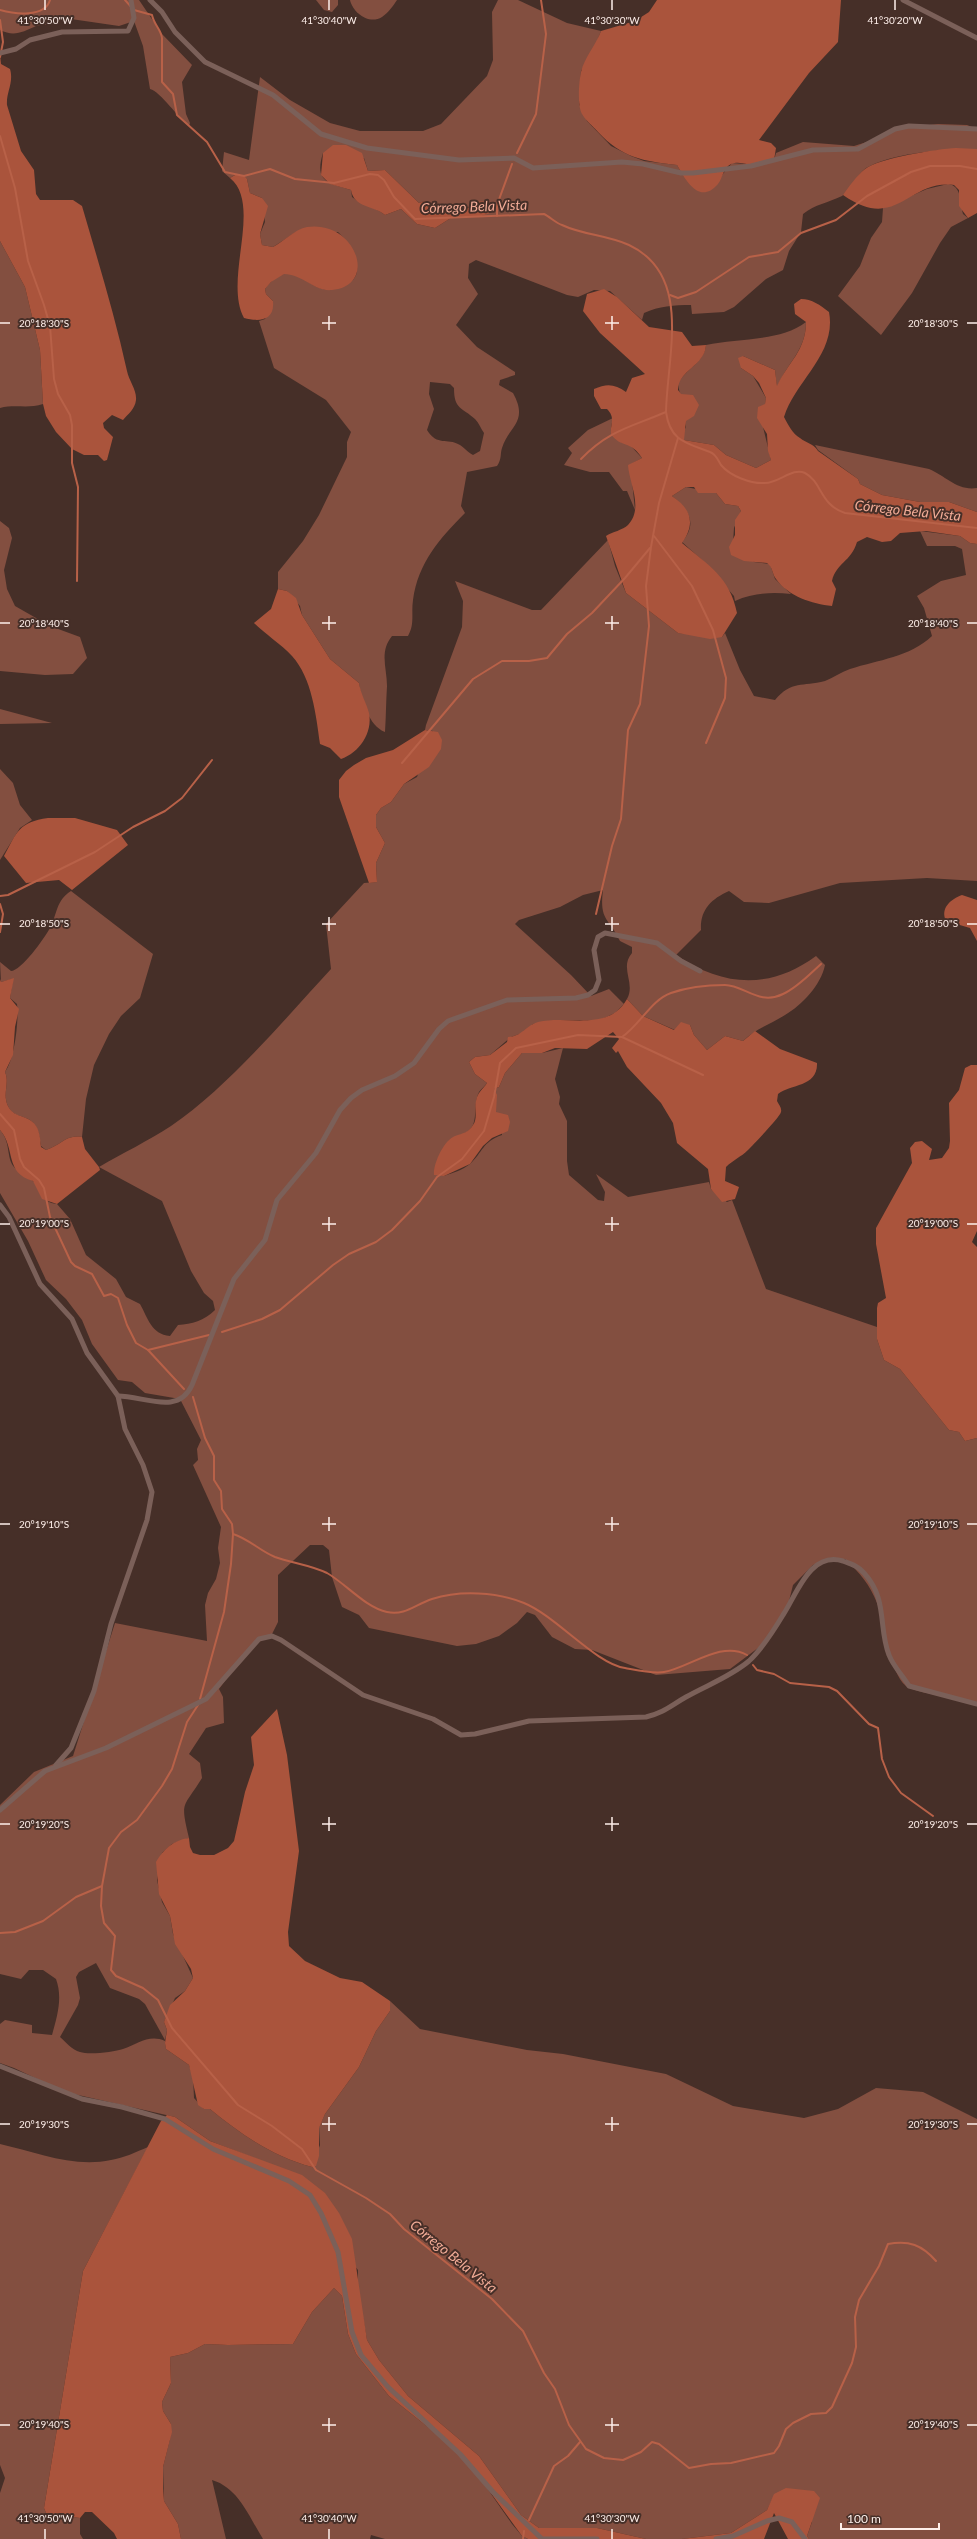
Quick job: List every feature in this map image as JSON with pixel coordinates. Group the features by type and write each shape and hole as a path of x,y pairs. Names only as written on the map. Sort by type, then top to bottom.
{"street":[{"path":"0,53 16,49 30,40 62,32 128,31 134,18 131,0"},
{"path":"150,0 162,12 175,32 205,62 274,95 321,134 367,148 459,160 514,158 533,168 622,162 643,164 681,173 693,173 751,166 813,150 858,149 895,129 910,126 977,129"},
{"path":"903,0 977,38"},
{"path":"118,1396 161,1402 173,1402 184,1397 194,1380 234,1279 265,1240 277,1200 316,1153 340,1110 351,1098 362,1090 395,1076 414,1062 439,1029 448,1021 508,1000 576,998 588,995 595,990 599,980 594,950 598,937 605,933 657,943 681,962 700,971"},
{"path":"0,1205 9,1218 40,1284 72,1319 87,1353 118,1396 124,1429 149,1478 152,1502 143,1534 108,1632 94,1691 71,1748 56,1765"},
{"path":"0,1810 34,1779 56,1765 106,1748 206,1699 249,1648 259,1639 267,1636 281,1640 363,1695 433,1719 461,1735 475,1734 529,1721 646,1717 664,1712 687,1696 713,1685 750,1660 784,1613 801,1582 811,1570 826,1561 838,1560 853,1564 864,1572 873,1586 881,1606 889,1656 909,1686 977,1704"},
{"path":"0,2066 82,2099 122,2107 165,2119 226,2156 289,2181 303,2189 321,2213 338,2252 352,2332 361,2355 388,2387 460,2454 493,2492 543,2539 597,2539"},
{"path":"716,2539 733,2536 767,2521 779,2518 792,2522 805,2539"}],"shaded area":[{"path":"0,0 139,0 162,34 192,65 182,82 186,114 190,123 189,126 159,95 150,89 143,46 134,21 119,26 71,19 67,16 62,17 55,24 38,25 23,32 10,33 0,30"},
{"path":"316,0 338,0 338,5 332,12 324,10"},
{"path":"350,0 397,0 382,17 372,20 367,19 358,13 354,9"},
{"path":"498,0 518,0 567,23 601,31 596,44 581,71 579,104 587,121 611,146 644,161 677,165 683,175 722,175 732,163 759,165 774,160 776,153 803,142 854,146 873,140 894,129 938,124 967,125 977,129 977,149 951,149 920,152 890,159 866,168 859,174 849,190 842,196 817,206 803,214 801,232 789,251 783,270 766,279 734,307 724,312 692,314 691,305 661,307 644,313 642,320 610,291 594,290 578,297 567,295 476,260 469,264 468,278 478,294 456,325 477,347 515,372 515,375 500,380 499,385 513,393 519,411 518,417 502,448 500,461 497,466 467,472 461,506 465,513 439,542 425,563 420,574 413,600 410,632 408,636 392,636 388,642 385,654 387,686 385,732 379,729 370,718 364,704 359,683 330,659 302,615 300,606 287,591 278,589 278,572 303,541 319,515 347,457 347,442 351,432 326,400 274,368 259,321 265,319 273,301 266,294 265,289 278,276 283,274 294,275 323,289 329,289 350,282 355,277 357,270 356,262 349,245 338,232 296,232 273,247 262,245 260,234 265,222 262,198 250,193 247,179 235,175 230,178 222,171 224,152 249,160 260,77 290,100 330,123 360,131 423,131 441,124 487,76 493,60 492,12","holes":["323,153 364,158 368,171 385,170 419,203 425,201 436,207 455,211 471,205 490,212 482,216 454,216 435,228 417,224 401,209 385,215 352,197 351,190 325,180 320,170","430,382 450,384 454,388 454,395 457,404 478,422 484,433 480,451 473,455 462,446 435,438 427,430 434,409 429,394"]},
{"path":"657,0 841,0 838,42 809,73 759,140 771,143 776,148 774,160 756,165 738,163 731,164 724,171 720,182 711,190 705,192 699,191 688,183 677,165 643,160 625,153 607,141 584,117 580,110 579,99 581,72 601,31 635,21 649,12"},
{"path":"0,54 1,64 10,69 11,83 7,105 21,151 34,170 36,194 40,200 73,200 82,206 112,309 128,375 136,396 134,406 123,420 112,415 103,423 104,428 113,437 107,460 104,461 98,455 84,455 72,449 56,432 46,416 43,404 40,350 25,287 0,241"},
{"path":"333,145 346,145 362,153 368,171 385,170 419,203 425,201 443,209 457,211 466,209 476,202 483,202 488,203 491,206 490,213 482,216 454,216 435,228 417,224 401,209 385,215 360,203 353,196 351,190 330,184 321,175 323,153"},
{"path":"956,148 977,149 977,213 968,218 959,206 959,190 954,185 938,185 925,189 890,207 877,209 861,205 843,195 859,175 872,165 882,161 909,155"},
{"path":"235,175 243,175 247,179 250,193 262,198 268,206 260,234 262,245 273,247 303,228 324,228 338,233 349,243 356,254 358,266 355,277 346,286 326,290 314,286 297,277 284,274 271,282 265,289 266,294 273,301 273,308 269,316 260,320 244,318 239,302 238,283 243,206 239,190 230,178"},
{"path":"948,184 953,185 958,191 963,214 968,218 951,227 940,243 912,293 881,335 838,296 860,266 871,238 882,222 883,208 927,189"},
{"path":"0,241 25,287 40,350 43,404 0,408"},
{"path":"604,289 617,297 649,327 682,332 692,346 706,345 705,352 701,358 682,377 679,383 678,390 681,394 693,395 699,405 694,416 686,421 684,440 714,445 726,455 756,468 771,460 768,451 767,434 757,418 758,407 765,404 766,398 759,383 753,376 741,368 738,358 743,356 775,370 777,386 800,349 805,332 806,322 795,314 794,304 801,299 805,299 822,307 829,312 830,327 827,341 814,367 789,404 784,417 789,426 797,436 812,445 818,451 858,479 860,484 882,495 920,502 949,502 977,512 977,544 970,543 960,536 926,531 900,533 891,541 882,542 867,537 857,542 851,554 837,570 832,581 836,589 832,606 824,605 801,598 787,590 776,579 767,563 744,561 731,555 729,547 735,535 735,520 741,511 738,506 725,504 716,493 698,493 694,487 686,487 672,496 684,506 689,517 689,529 682,543 717,573 729,590 737,613 722,637 710,639 678,633 626,593 606,536 626,527 633,518 635,503 628,465 642,458 638,452 630,446 618,441 611,434 612,418 610,412 607,409 601,409 594,396 594,389 611,385 626,392 632,378 645,374 600,333 583,311 587,294"},
{"path":"806,322 803,341 777,388 775,370 743,356 741,368 753,376 766,398 763,427 771,460 756,468 726,455 714,445 684,440 683,433 686,427 678,384 702,356 706,345 771,336 784,333"},
{"path":"613,418 611,427 622,443 628,443 642,458 633,463 632,481 635,510 627,491 623,491 609,472 590,472 564,465 572,453 568,448 588,430"},
{"path":"815,445 929,469 963,487 977,488 977,512 949,502 920,502 882,495 860,484 858,479 818,450"},
{"path":"686,487 716,493 725,504 738,506 741,511 734,528 733,542 754,562 770,564 775,579 791,594 762,594 749,596 735,601 734,596 702,560 682,542 690,529 689,517 683,506 672,496"},
{"path":"0,521 9,528 12,538 4,570 7,589 15,606 50,626 80,637 87,658 73,674 45,675 0,671"},
{"path":"920,531 960,536 970,543 977,544 977,881 927,878 840,883 769,903 744,902 729,891 723,894 708,906 702,917 701,930 676,955 694,966 711,973 729,978 746,980 764,979 781,975 799,967 816,956 825,965 815,987 798,1006 758,1030 743,1041 725,1036 707,1050 694,1035 690,1025 675,1030 643,1016 627,999 630,987 627,964 632,953 632,947 620,941 606,918 602,908 603,890 583,895 560,907 519,920 515,924 571,975 591,996 609,989 624,1004 615,1013 600,1020 565,1020 533,1024 525,1032 511,1037 490,1055 475,1057 469,1062 475,1074 487,1083 479,1092 477,1098 472,1128 461,1135 444,1176 470,1164 490,1141 502,1135 501,1115 496,1113 494,1089 499,1087 505,1073 522,1053 542,1053 563,1048 555,1079 560,1097 559,1104 567,1121 567,1161 569,1175 598,1200 604,1201 605,1192 596,1174 628,1197 709,1182 711,1189 727,1202 732,1200 766,1289 877,1327 877,1339 884,1360 900,1369 949,1430 959,1432 965,1441 977,1438 977,1702 918,1691 906,1686 895,1670 880,1612 871,1590 855,1569 845,1559 829,1559 813,1565 793,1585 787,1609 762,1645 730,1669 656,1675 592,1650 575,1649 552,1637 535,1615 527,1612 517,1623 499,1636 476,1644 457,1646 369,1628 359,1615 342,1607 332,1577 329,1550 323,1545 310,1545 278,1575 278,1622 272,1634 248,1649 219,1689 223,1697 224,1723 206,1728 189,1754 200,1763 202,1778 185,1805 184,1810 189,1838 172,1844 162,1853 157,1880 162,1902 170,1916 173,1934 193,1978 185,1991 175,1998 164,2022 167,2030 165,2040 145,2004 139,1999 110,1988 96,1963 79,1972 76,1977 80,1998 78,2005 60,2037 74,2050 84,2053 102,2053 119,2050 149,2039 159,2039 165,2041 166,2049 189,2065 193,2077 194,2098 204,2109 210,2109 246,2136 271,2151 312,2167 320,2145 319,2127 325,2114 359,2067 376,2031 390,2011 390,2001 420,2029 527,2050 563,2054 666,2074 733,2106 804,2118 838,2109 876,2088 923,2092 977,2119 977,2539 809,2539 807,2536 812,2522 775,2494 767,2510 731,2533 682,2539 646,2539 597,2528 539,2528 521,2515 479,2456 408,2396 379,2360 367,2340 358,2290 358,2270 275,2166 210,2141 175,2117 65,2092 0,2063 0,2024 5,2020 32,2025 32,2033 52,2035 57,2014 59,1993 56,1979 43,1970 29,1970 21,1979 0,1974 0,1805 34,1772 73,1756 115,1623 207,1641 205,1605 208,1593 216,1579 220,1563 218,1548 221,1527 193,1465 198,1460 197,1449 201,1440 180,1399 145,1393 132,1382 118,1380 92,1344 82,1320 66,1299 46,1280 28,1241 0,1193 0,1130 6,1139 10,1159 14,1167 34,1182 42,1196 48,1201 57,1204 70,1219 86,1255 116,1279 126,1297 140,1304 154,1329 164,1335 170,1336 178,1325 193,1323 207,1317 215,1310 213,1301 204,1293 191,1271 162,1201 99,1167 171,1126 192,1110 234,1073 255,1052 331,969 326,924 364,883 377,882 376,863 385,843 376,827 376,815 381,808 391,802 404,784 417,777 433,731 425,730 426,725 462,627 463,601 455,581 532,610 541,610 608,540 615,566 626,593 678,633 722,637 725,633 740,670 754,696 775,700 787,689 798,685 825,681 850,669 904,653 914,649 932,636 924,608 917,596 941,581 966,575 962,549 955,546 927,546"},
{"path":"278,589 287,591 296,598 302,615 330,659 359,683 369,713 369,728 367,735 359,747 348,756 341,759 330,748 320,744 312,697 309,686 299,665 288,652 254,623 271,609"},
{"path":"0,709 52,723 0,724"},
{"path":"425,730 438,732 442,740 441,749 429,767 404,784 391,802 381,808 376,815 376,827 385,843 376,863 377,882 369,883 339,797 339,780 346,771 366,758 393,750"},
{"path":"0,769 13,783 20,805 32,820 20,828 0,860"},
{"path":"48,818 75,818 117,830 128,845 72,890 59,880 26,883 4,856 16,834 25,825"},
{"path":"71,891 153,954 140,998 121,1016 109,1034 94,1065 86,1099 82,1137 72,1137 46,1150 41,1146 39,1134 31,1121 12,1112 6,1102 7,1080 5,1072 14,1049 17,1029 17,1004 10,998 13,979 1,982 0,962 11,971 15,970 26,960 50,928 62,899"},
{"path":"962,895 977,900 977,941 970,928 946,921 944,912 946,908 954,899"},
{"path":"14,978 10,998 19,1009 15,1027 13,1055 5,1072 7,1080 6,1102 12,1111 17,1115 28,1119 37,1127 40,1135 41,1147 46,1150 72,1137 82,1137 85,1149 100,1170 57,1204 42,1199 33,1181 24,1177 18,1172 14,1166 5,1137 0,1130 0,979 1,982"},
{"path":"627,999 643,1016 674,1030 681,1022 690,1025 694,1035 707,1050 725,1036 743,1041 755,1031 780,1049 817,1063 816,1071 809,1081 778,1094 777,1101 780,1106 780,1115 743,1155 731,1162 726,1167 725,1181 739,1187 735,1199 722,1202 711,1189 708,1169 677,1143 673,1123 661,1103 627,1067 618,1051 616,1053 612,1048 619,1039 613,1032 587,1049 555,1048 542,1053 522,1053 505,1073 499,1087 494,1089 497,1095 496,1112 508,1115 510,1122 508,1131 492,1138 483,1146 470,1164 444,1176 434,1175 435,1165 443,1147 451,1138 467,1131 473,1125 477,1098 487,1083 475,1074 469,1062 475,1057 490,1055 507,1042 508,1037 517,1035 538,1022 550,1020 599,1019 610,1016 619,1009"},
{"path":"971,1065 977,1065 977,1231 972,1242 977,1247 977,1438 965,1441 959,1432 949,1430 900,1369 884,1360 877,1339 877,1308 878,1303 886,1298 876,1244 876,1228 912,1163 910,1148 915,1142 922,1141 932,1149 929,1160 942,1158 949,1148 949,1103 959,1090 965,1068"},
{"path":"277,1709 287,1755 299,1851 288,1932 289,1946 305,1961 340,1978 362,1982 390,2001 390,2011 376,2031 359,2067 325,2114 319,2128 319,2156 316,2166 312,2167 284,2157 258,2144 210,2109 204,2109 198,2105 189,2065 166,2049 165,2043 167,2030 164,2022 170,2005 185,1991 193,1978 191,1969 175,1944 170,1916 159,1894 156,1862 169,1846 183,1839 189,1838 190,1847 193,1853 200,1855 214,1855 228,1848 234,1841 245,1792 254,1765 251,1737"},
{"path":"167,2115 175,2117 210,2141 302,2175 325,2193 339,2213 352,2239 367,2340 379,2360 408,2396 479,2456 521,2515 539,2528 597,2528 646,2539 528,2539 522,2536 480,2478 449,2444 389,2396 356,2354 348,2334 342,2296 334,2288 312,2312 293,2344 205,2344 188,2353 170,2357 171,2383 162,2402 163,2411 171,2424 172,2432 163,2467 163,2488 164,2501 178,2524 181,2539 117,2539 114,2533 92,2512 85,2512 80,2518 46,2513 44,2508 83,2271 161,2121"},
{"path":"0,2144 55,2158 83,2162 97,2162 116,2159 148,2147 83,2271 44,2508 46,2513 80,2518 80,2534 83,2539 0,2539 0,2493 5,2478 0,2465"},
{"path":"334,2288 342,2296 348,2334 356,2354 389,2396 449,2444 480,2478 512,2524 522,2536 528,2539 385,2539 371,2535 370,2539 263,2539 236,2496 221,2484 212,2480 226,2539 181,2539 178,2524 164,2501 163,2467 170,2439 171,2424 163,2411 162,2402 171,2383 170,2357 188,2353 205,2344 293,2344 312,2312"},
{"path":"786,2488 814,2491 820,2498 807,2536 809,2539 788,2539 774,2513 764,2539 682,2539 731,2533 767,2510 774,2494"}],"waterway":[{"name":"Córrego Bela Vista","path":"0,10 13,13 36,12 47,6 50,0"},
{"name":"Córrego Bela Vista","path":"125,0 134,10 152,15 162,38 162,82 173,94 177,115 207,142 225,172 244,176 270,169 295,179 334,183 370,174 378,175 384,180 394,197 415,219 544,214 558,223 570,228 629,245 649,258 662,276 669,296 672,319 672,342 666,412 671,429 680,440 712,453 725,469 735,476 747,481 765,483 775,481 796,472 805,473 811,477 831,505 845,513 977,528"},
{"path":"517,153 536,114 546,34 541,0"},
{"path":"0,20 3,42 0,57"},
{"path":"0,136 15,188 28,261 50,326 54,379 58,394 70,415 72,425 72,463 78,487 77,581"},
{"path":"497,216 497,205 512,164"},
{"path":"670,295 678,298 696,292 749,257 778,252 801,233 836,220 867,196 911,172 930,166 960,166 977,169"},
{"path":"581,459 591,449 611,435 666,412"},
{"path":"596,914 612,846 621,819 628,730 640,704 649,626 646,586 651,547 659,503 678,438"},
{"path":"654,536 692,586 713,630 726,678 725,698 706,743"},
{"path":"402,763 473,679 502,661 529,661 547,658 567,634 592,613 625,578 650,548"},
{"path":"0,896 8,895 95,852 133,827 165,811 182,798 212,760"},
{"name":"Córrego Bela Vista","path":"0,904 3,914 0,932"},
{"path":"622,1037 657,1001 671,993 684,989 712,985 725,985 739,988 766,998 774,997 793,988 821,964"},
{"path":"222,1332 262,1319 280,1310 333,1265 349,1254 376,1242 392,1230 420,1201 437,1177 462,1159 484,1131 494,1097 500,1063 516,1048 578,1035 622,1037 703,1075"},
{"name":"Córrego Bela Vista","path":"0,1114 14,1130 20,1159 24,1167 39,1180 44,1188 50,1217 71,1262 75,1266 92,1274 104,1296 111,1294 118,1298 127,1325 136,1343 148,1350 184,1389"},
{"path":"148,1350 209,1335"},
{"name":"Córrego Bela Vista","path":"193,1397 205,1438 214,1456 214,1480 221,1491 222,1509 232,1524 233,1534 231,1564 224,1612 200,1699"},
{"path":"233,1534 275,1557 315,1568 327,1573 371,1606 387,1612 393,1613 405,1611 426,1601 454,1594 466,1593 502,1596 524,1603 536,1609 601,1658 614,1665 625,1668 644,1672 664,1672 674,1670 705,1656 716,1653 737,1651 747,1655"},
{"path":"753,1665 757,1670 774,1674 790,1683 829,1687 837,1691 869,1724 878,1728 882,1759 889,1777 901,1793 933,1816"},
{"name":"Córrego Bela Vista","path":"198,1705 187,1722 172,1769 162,1786 137,1820 121,1832 109,1848 102,1886 101,1906 104,1923 115,1936 111,1970 116,1976 143,1988 158,2000 172,2028 238,2105 272,2126 302,2149 316,2170 366,2198 390,2214 404,2229 492,2299 523,2331 544,2373 555,2389 569,2425 586,2449 604,2458 623,2460 641,2452 652,2442 659,2444 689,2468 711,2464 731,2463 774,2453 779,2446 786,2429 793,2423 811,2414 826,2413 832,2407 852,2363 856,2347 855,2317 859,2300 879,2266 888,2244 909,2243 915,2245 926,2251 936,2261"},
{"path":"0,1933 15,1932 43,1921 76,1897 102,1886"},
{"path":"529,2520 554,2466 568,2456 580,2442"},
{"path":"523,2539 524,2531"}]}
